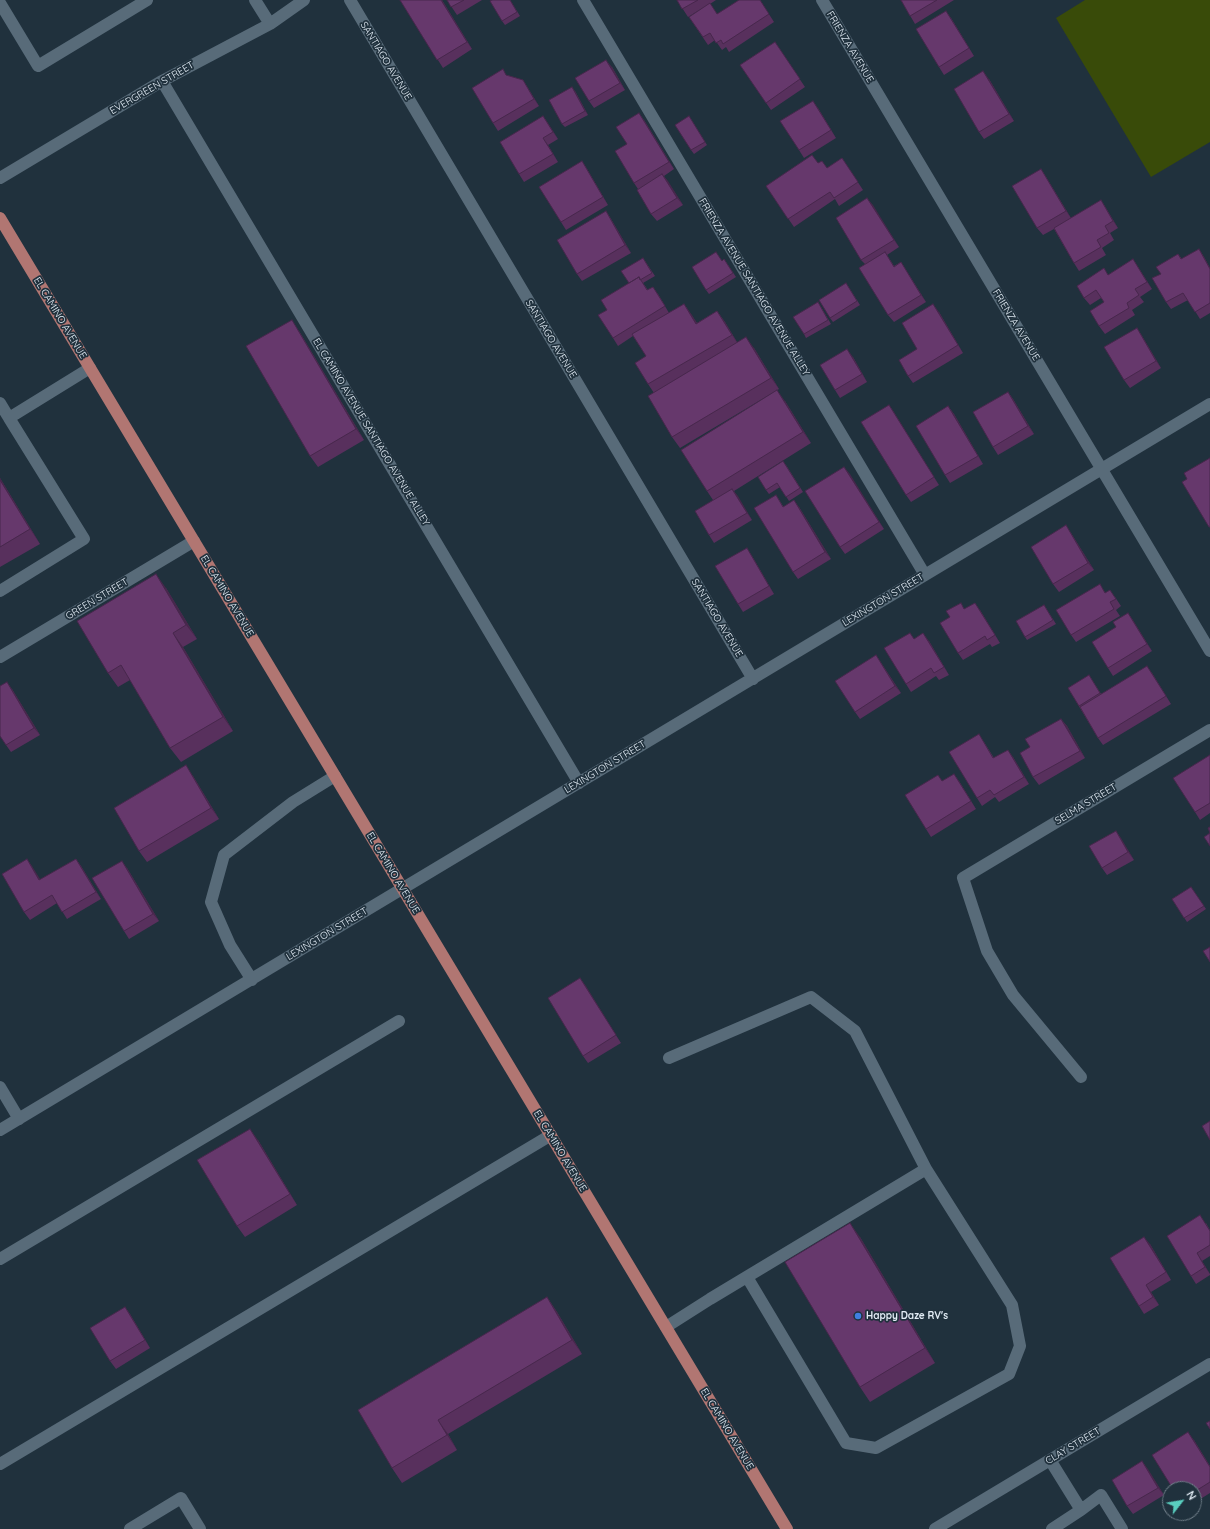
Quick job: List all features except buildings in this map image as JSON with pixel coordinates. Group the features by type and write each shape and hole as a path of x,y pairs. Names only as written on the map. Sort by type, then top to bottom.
{"main road":[{"name":"EL CAMINO AVENUE","path":"0,218 787,1529"}],"street":[{"path":"0,3 38,66 147,0"},
{"path":"256,0 270,24"},
{"name":"EVERGREEN STREET","path":"0,178 162,81 270,24 304,0"},
{"name":"SANTIAGO AVENUE","path":"350,0 753,679"},
{"name":"FRIENZA AVENUE SANTIAGO AVENUE ALLEY","path":"583,0 925,575"},
{"name":"FRIENZA AVENUE","path":"822,0 1210,651"},
{"name":"EL CAMINO AVENUE SANTIAGO AVENUE ALLEY","path":"162,81 579,783"},
{"path":"9,418 90,368"},
{"path":"0,403 84,539 0,592"},
{"name":"LEXINGTON STREET","path":"0,1130 1210,404"},
{"name":"GREEN STREET","path":"0,657 194,541"},
{"name":"SELMA STREET","path":"1081,1077 1013,995 987,951 979,932 963,878 1210,730"},
{"path":"252,980 230,945 210,902 224,855 293,802 335,776"},
{"path":"669,1058 811,997 855,1031 926,1169 1012,1305 1020,1346 1008,1374 876,1448 846,1443 748,1277"},
{"path":"0,1259 399,1021"},
{"path":"0,1087 19,1119"},
{"path":"0,1464 551,1135"},
{"path":"666,1327 926,1169"},
{"name":"CLAY STREET","path":"935,1529 1210,1364"},
{"path":"1050,1460 1081,1510"},
{"path":"1052,1529 1101,1495 1122,1529"},
{"path":"130,1529 181,1498 200,1529"}],"green space":[{"path":"1085,0 1210,0 1210,142 1151,177 1056,18"}],"place":[{"name":"Happy Daze RV's","path":"858,1316"}]}
